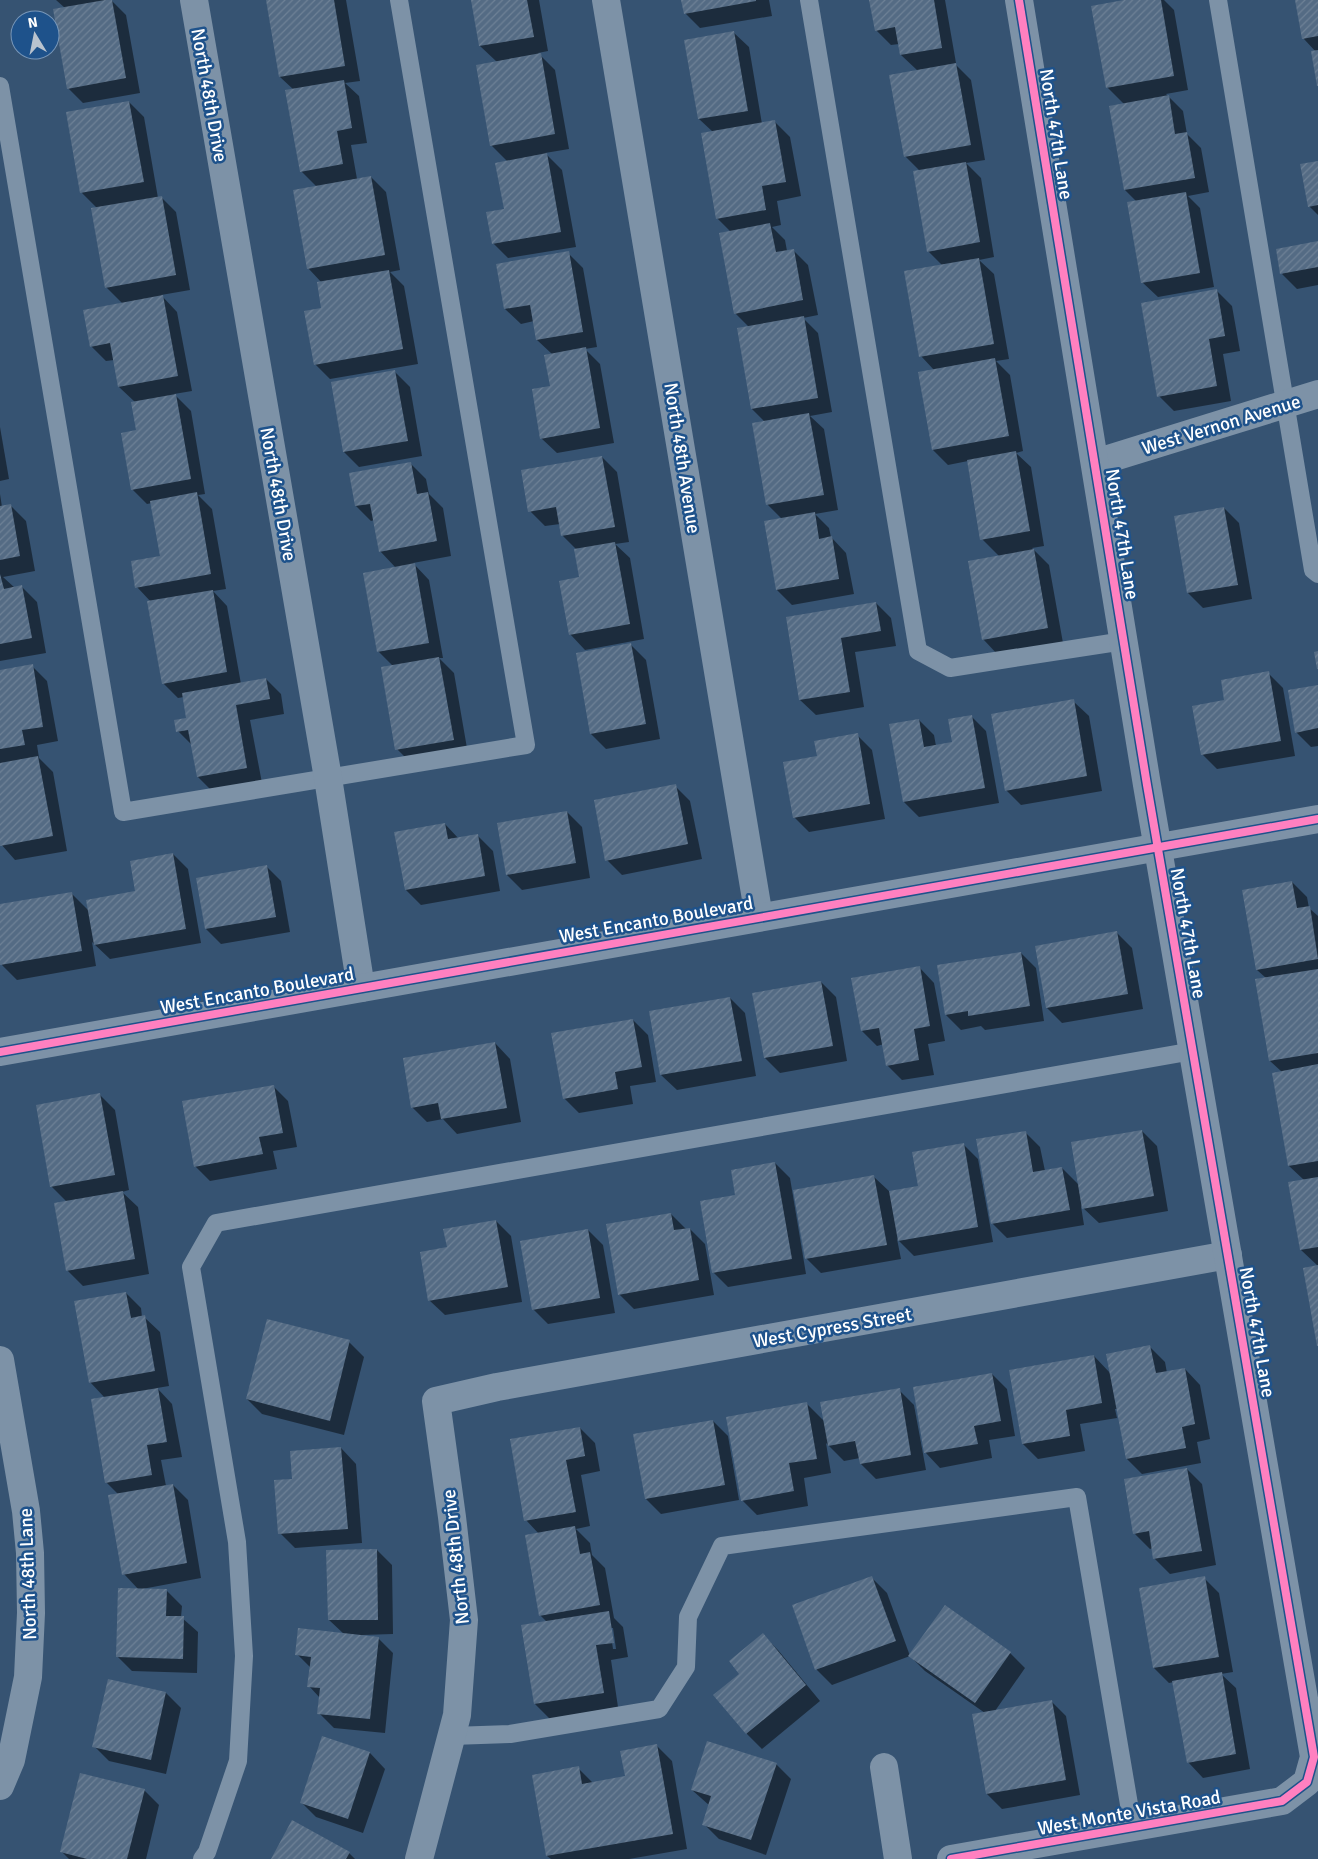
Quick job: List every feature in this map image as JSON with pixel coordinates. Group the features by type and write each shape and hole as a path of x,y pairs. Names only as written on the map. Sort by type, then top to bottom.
{"street":[{"name":"North 48th Drive","path":"194,0 328,778 361,988"},
{"name":"North 48th Avenue","path":"606,0 759,916"},
{"name":"North 47th Lane","path":"1019,0 1158,847 1314,1757 1307,1782"},
{"name":"West Vernon Avenue","path":"1094,463 1318,394"},
{"name":"West Encanto Boulevard","path":"0,1052 759,916 1318,819"},
{"name":"West Cypress Street","path":"436,1401 497,1387 1228,1255"},
{"name":"North 48th Lane","path":"0,1360 26,1511 30,1553 31,1614 28,1677 11,1760 0,1786"},
{"name":"North 48th Drive","path":"419,1859 457,1715 464,1620 436,1401"},
{"path":"884,1767 898,1859"},
{"name":"West Monte Vista Road","path":"951,1859 1282,1802 1307,1782"}],"lane":[{"path":"0,86 123,812 526,746 399,0"},
{"path":"808,0 918,651 950,668 1124,641"},
{"path":"1218,0 1313,570 1318,574"},
{"path":"202,1859 207,1852 238,1761 244,1656 237,1542 191,1267 216,1223 1193,1051"},
{"path":"452,1736 510,1734 659,1709 686,1666 688,1617 722,1546 1077,1496 1133,1828"}],"building":[{"path":"112,0 126,78 67,89 60,49 60,10 53,9"},
{"path":"266,0 334,0 345,66 279,77"},
{"path":"471,0 527,0 534,37 479,46"},
{"path":"681,0 756,0 756,1 684,14"},
{"path":"869,0 934,0 942,48 900,55 895,27 875,31"},
{"path":"1124,0 1161,0 1174,76 1106,88 1091,6"},
{"path":"1295,0 1318,0 1318,36 1302,39"},
{"path":"734,31 748,111 698,119 684,40"},
{"path":"1318,50 1318,86 1317,86 1311,51"},
{"path":"541,53 555,134 490,146 476,65"},
{"path":"956,63 971,145 904,157 889,75"},
{"path":"344,80 352,128 337,131 343,164 300,172 285,90"},
{"path":"1169,95 1175,134 1187,132 1195,178 1124,190 1109,106"},
{"path":"129,101 144,182 80,193 66,112"},
{"path":"775,120 786,182 762,186 766,210 716,219 701,133"},
{"path":"547,153 561,232 492,244 486,212 504,209 495,163"},
{"path":"1318,161 1318,205 1308,207 1300,164"},
{"path":"966,162 980,242 927,252 913,171"},
{"path":"371,176 385,255 307,269 293,190"},
{"path":"1186,192 1200,273 1141,283 1127,202"},
{"path":"162,196 176,275 105,288 91,208"},
{"path":"770,223 776,252 794,249 803,300 734,314 719,233"},
{"path":"1318,241 1318,267 1280,274 1276,249"},
{"path":"569,251 583,332 536,340 530,305 504,309 496,264"},
{"path":"979,258 994,344 919,357 904,271"},
{"path":"389,270 403,349 314,365 304,311 321,308 317,282"},
{"path":"1217,289 1225,336 1209,339 1217,386 1157,397 1141,303"},
{"path":"163,295 178,376 118,387 110,343 90,347 83,310"},
{"path":"804,316 818,398 751,409 737,328"},
{"path":"586,347 600,428 540,439 532,389 550,386 544,355"},
{"path":"995,358 1009,436 932,450 918,372"},
{"path":"395,370 408,441 343,452 331,382"},
{"path":"176,394 191,479 131,490 121,433 136,430 131,402"},
{"path":"809,413 824,495 766,505 752,423"},
{"path":"1016,451 1030,531 980,540 967,460"},
{"path":"602,456 615,527 561,536 556,507 528,512 521,470"},
{"path":"411,462 417,494 428,492 437,541 379,552 370,504 355,506 349,473"},
{"path":"197,492 211,574 135,588 131,561 160,556 150,501"},
{"path":"11,504 20,556 0,560 0,506"},
{"path":"1224,507 1238,585 1187,593 1174,516"},
{"path":"815,512 819,539 832,536 839,579 776,590 764,521"},
{"path":"615,542 630,624 569,635 559,581 579,577 574,549"},
{"path":"1034,549 1048,628 982,640 968,561"},
{"path":"415,563 429,643 377,652 363,573"},
{"path":"0,574 4,589 22,585 32,638 0,644"},
{"path":"213,590 227,672 162,684 147,601"},
{"path":"876,602 881,631 841,638 850,692 799,700 786,617"},
{"path":"631,643 646,724 590,734 576,653"},
{"path":"1318,651 1318,669 1317,669 1314,652"},
{"path":"439,657 454,740 395,750 381,667"},
{"path":"33,664 43,727 22,730 25,745 0,749 0,670"},
{"path":"1269,671 1281,741 1201,755 1192,706 1224,700 1221,680"},
{"path":"266,678 270,699 236,705 247,768 197,777 188,730 176,732 174,720 186,718 182,693"},
{"path":"1318,685 1318,728 1295,733 1288,690"},
{"path":"1074,699 1087,776 1005,791 991,714"},
{"path":"972,715 985,788 903,802 889,724 919,719 924,747 952,742 948,719"},
{"path":"858,733 870,804 793,818 783,762 817,756 814,741"},
{"path":"38,756 53,836 0,846 0,763"},
{"path":"676,784 688,844 605,861 594,800"},
{"path":"567,811 576,863 506,875 497,823"},
{"path":"445,823 448,839 478,834 485,876 405,890 394,832"},
{"path":"173,853 186,929 94,945 86,900 135,891 130,861"},
{"path":"267,865 276,917 205,929 196,878"},
{"path":"1292,881 1297,908 1310,906 1318,959 1256,970 1242,890"},
{"path":"72,892 82,951 0,965 0,904"},
{"path":"1117,931 1128,994 1046,1008 1035,946"},
{"path":"1021,952 1030,1006 968,1016 968,1011 945,1015 937,965"},
{"path":"920,966 930,1026 914,1029 919,1060 886,1066 879,1028 861,1031 851,978"},
{"path":"1318,969 1318,1053 1269,1061 1255,979"},
{"path":"821,981 833,1046 764,1058 752,993"},
{"path":"730,997 742,1061 660,1075 649,1011"},
{"path":"633,1019 642,1067 615,1072 618,1089 563,1099 551,1033"},
{"path":"495,1042 507,1108 441,1119 438,1103 411,1108 403,1058"},
{"path":"1318,1064 1318,1161 1288,1166 1272,1073"},
{"path":"274,1085 283,1133 259,1137 263,1154 194,1167 182,1101"},
{"path":"100,1093 115,1175 50,1187 36,1105"},
{"path":"1142,1130 1154,1196 1082,1209 1071,1142"},
{"path":"1026,1131 1033,1172 1062,1167 1070,1210 991,1224 976,1139"},
{"path":"964,1143 978,1227 898,1241 889,1191 918,1186 912,1152"},
{"path":"775,1162 792,1259 712,1273 700,1201 735,1195 731,1170"},
{"path":"874,1175 887,1245 805,1259 793,1190"},
{"path":"1318,1177 1318,1247 1300,1250 1288,1182"},
{"path":"123,1191 135,1259 66,1271 54,1203"},
{"path":"671,1213 674,1230 690,1228 699,1280 618,1295 606,1224"},
{"path":"496,1220 508,1287 428,1301 420,1252 447,1247 443,1229"},
{"path":"588,1229 600,1298 532,1310 520,1241"},
{"path":"1318,1265 1318,1346 1317,1346 1303,1268"},
{"path":"126,1292 131,1318 145,1315 155,1371 89,1383 74,1301"},
{"path":"267,1319 350,1340 330,1421 246,1399"},
{"path":"1150,1345 1156,1373 1185,1368 1195,1424 1182,1427 1186,1448 1126,1459 1106,1354"},
{"path":"1094,1355 1102,1403 1066,1410 1070,1436 1022,1444 1009,1370"},
{"path":"992,1373 1001,1421 974,1426 978,1444 924,1453 913,1387"},
{"path":"158,1388 167,1442 147,1445 152,1475 105,1483 91,1399"},
{"path":"900,1388 911,1455 860,1464 855,1441 828,1446 820,1402"},
{"path":"807,1402 817,1459 789,1463 794,1491 741,1501 726,1417"},
{"path":"713,1420 725,1485 645,1499 633,1434"},
{"path":"580,1427 585,1456 566,1460 576,1512 524,1521 510,1439"},
{"path":"341,1447 348,1529 278,1534 274,1480 292,1479 290,1451"},
{"path":"1187,1468 1202,1551 1153,1559 1149,1531 1133,1534 1124,1479"},
{"path":"173,1484 187,1563 122,1575 108,1495"},
{"path":"575,1526 580,1554 590,1552 600,1605 539,1616 525,1535"},
{"path":"377,1549 378,1620 328,1620 326,1550"},
{"path":"872,1576 896,1641 815,1670 792,1605"},
{"path":"1205,1576 1219,1657 1153,1668 1139,1588"},
{"path":"118,1588 167,1589 166,1616 184,1616 183,1659 116,1657"},
{"path":"945,1605 1011,1652 975,1703 908,1656"},
{"path":"609,1611 614,1643 596,1645 604,1693 534,1704 521,1625"},
{"path":"298,1628 379,1637 370,1719 317,1714 320,1688 307,1687 311,1657 295,1655"},
{"path":"763,1633 806,1685 746,1734 713,1695 739,1674 729,1661"},
{"path":"1222,1672 1236,1754 1187,1763 1172,1681"},
{"path":"108,1679 166,1692 151,1760 92,1747"},
{"path":"1052,1700 1066,1780 986,1794 972,1714"},
{"path":"322,1736 370,1752 348,1819 300,1803"},
{"path":"707,1741 777,1763 751,1840 702,1825 711,1796 691,1790"},
{"path":"657,1744 673,1834 546,1856 532,1775 579,1766 582,1784 625,1776 620,1751"},
{"path":"80,1773 145,1789 127,1859 87,1859 60,1852"},
{"path":"292,1820 350,1852 346,1859 271,1859"}],"cycle path":[{"path":"951,1859 1282,1801 1307,1782 1314,1757 1147,785 1019,0"},
{"path":"0,1052 1318,819"}]}
